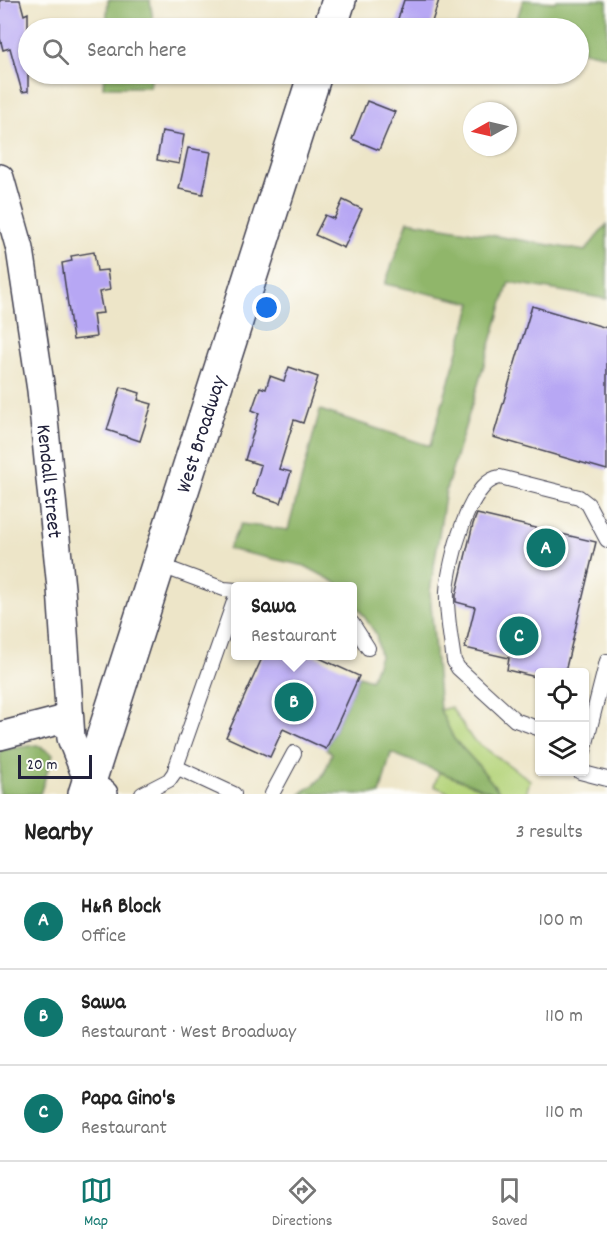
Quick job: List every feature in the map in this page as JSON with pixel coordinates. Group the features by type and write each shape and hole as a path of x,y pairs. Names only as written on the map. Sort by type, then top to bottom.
{"main road":[{"path":"333,18 339,0"},
{"name":"West Broadway","path":"93,791 159,565 312,84"}],"street":[{"name":"Kendall Street","path":"0,178 20,249 37,355 53,495 71,738 93,791"},
{"path":"0,736 69,718"}],"lane":[{"path":"535,727 515,720 458,668 454,661 447,591 464,519 472,502 492,479 500,477 579,497 588,504 607,540"},
{"path":"159,565 231,590"},
{"path":"142,794 169,780 176,767 231,610"},
{"path":"357,631 368,648"},
{"path":"589,732 607,661"},
{"path":"272,794 294,753"},
{"path":"176,767 234,794"},
{"path":"589,774 607,779"}],"green space":[{"path":"108,0 150,0 153,18 107,18"},
{"path":"523,0 555,2 556,0 607,0 607,56 589,52 589,18 517,18"},
{"path":"103,84 150,84 150,87 103,87"},
{"path":"408,221 585,251 607,224 607,299 509,282 446,490 430,592 440,710 454,739 501,794 391,753 380,794 301,794 316,783 325,772 332,753 326,749 359,676 371,680 380,656 376,634 357,606 357,582 335,582 305,566 228,549 241,524 288,530 320,410 430,446 472,303 385,284"},
{"path":"451,707 472,739 530,780 526,794 501,794 454,739 440,710"},
{"path":"37,745 53,754 40,794 0,794 0,750"},
{"path":"439,772 496,794 452,794 434,786"}],"building":[{"path":"0,0 20,0 24,15 28,13 28,18 18,18 18,77 10,48 3,50 0,38"},
{"path":"404,0 439,0 433,18 398,18"},
{"path":"20,84 28,84 28,91 22,92"},
{"path":"367,101 395,112 379,150 352,139"},
{"path":"162,131 184,135 179,164 157,160"},
{"path":"188,148 211,152 203,194 179,189"},
{"path":"343,200 362,209 344,248 315,235 325,215 334,219"},
{"path":"94,252 97,271 107,270 110,290 99,292 103,313 93,314 96,337 73,340 62,263 72,261 71,256"},
{"path":"532,306 607,328 607,470 493,437"},
{"path":"289,367 318,377 303,423 294,420 279,469 291,472 281,503 253,494 261,465 245,460 259,413 252,410 260,387 266,389 270,376 284,381"},
{"path":"121,387 140,393 138,400 152,404 140,441 107,430"},
{"path":"477,514 596,542 566,668 535,668 535,677 507,670 509,658 465,648 475,607 456,602 456,595"},
{"path":"261,660 324,660 359,676 326,749 283,729 270,757 226,737"}],"place":[{"name":"H&R Block","path":"546,548"},
{"name":"Papa Gino's","path":"519,636"},
{"name":"Sawa","path":"294,702"}]}
